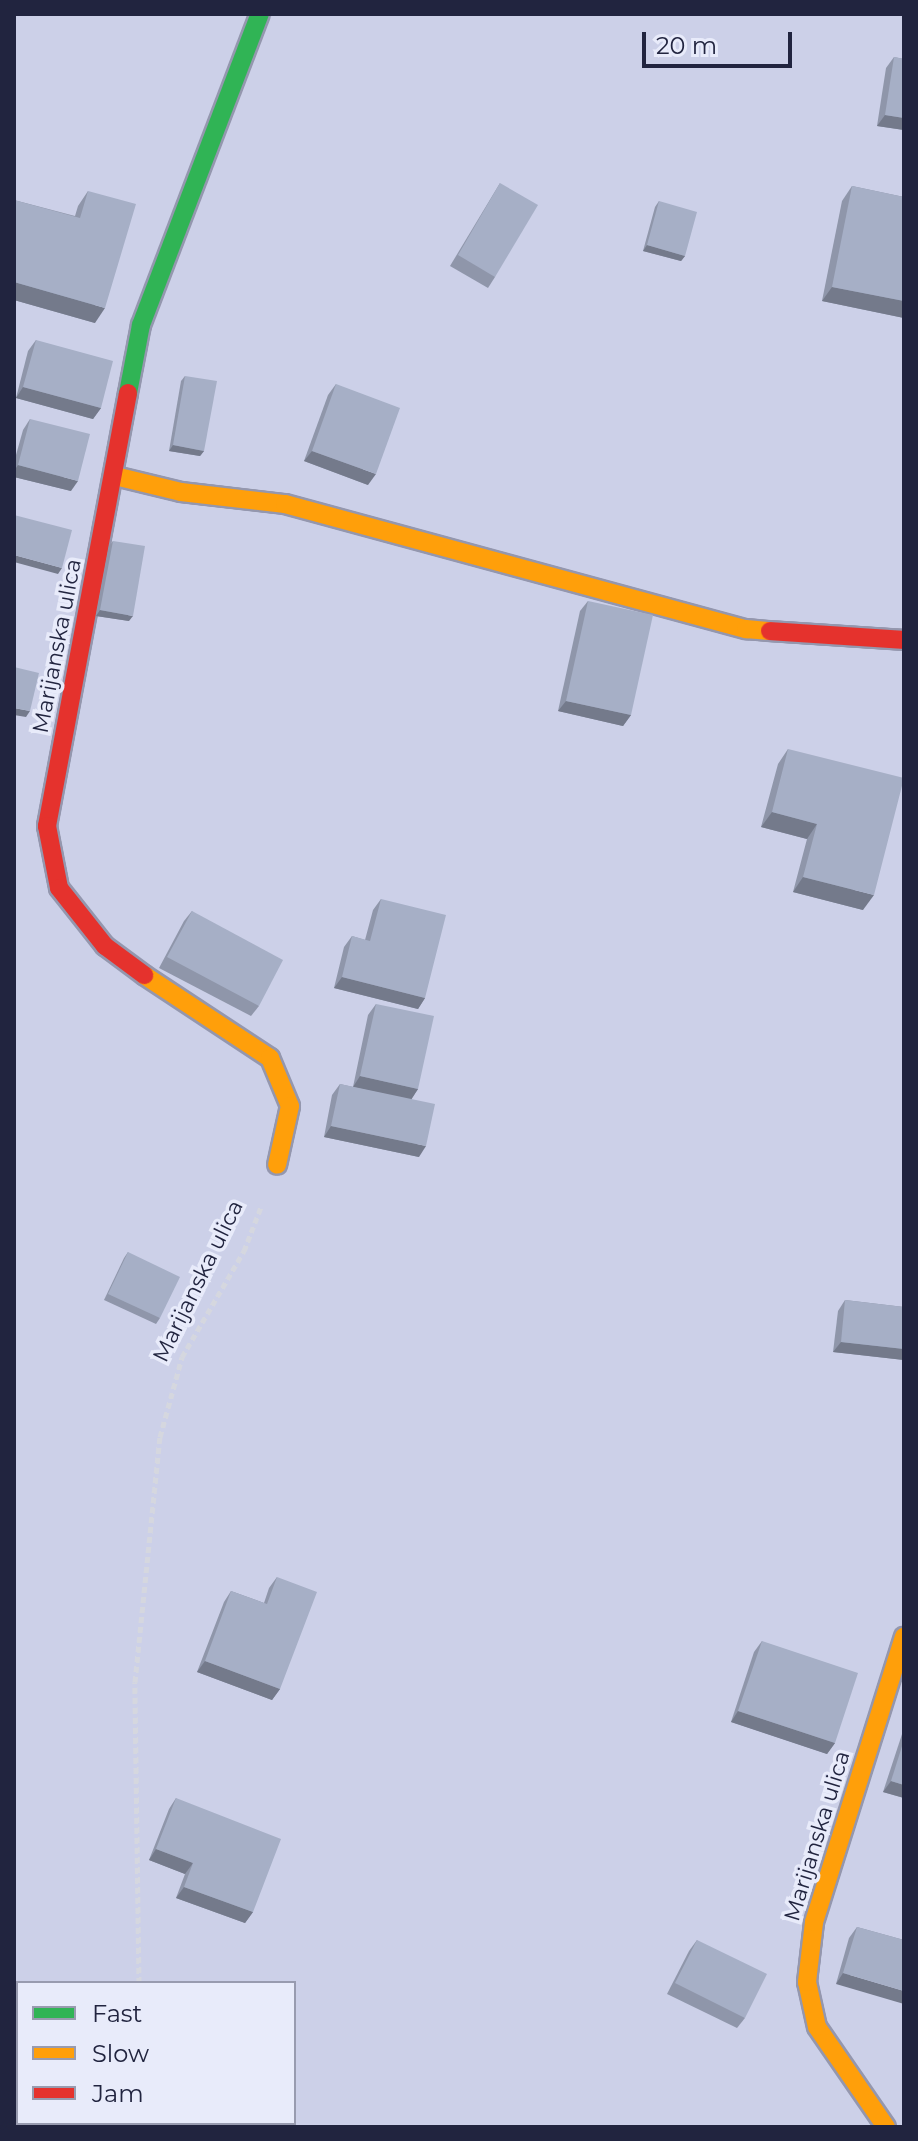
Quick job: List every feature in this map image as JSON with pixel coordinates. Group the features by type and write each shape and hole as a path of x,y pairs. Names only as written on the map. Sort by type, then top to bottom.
{"street":[{"name":"Marijanska ulica","path":"260,14 141,325 47,826 59,888 105,946 193,1012 270,1058 290,1106 277,1165"},
{"path":"115,476 181,492 285,504 746,629 904,640"},
{"name":"Marijanska ulica","path":"886,2127 817,2027 807,1982 814,1922 904,1637"}],"path":[{"name":"Marijanska ulica","path":"139,1981 135,1682 160,1437 182,1357 244,1251 277,1165"}],"building":[{"path":"894,57 904,59 904,118 885,115"},
{"path":"500,183 538,205 495,277 458,255"},
{"path":"852,186 904,197 904,301 832,287"},
{"path":"88,191 136,204 105,308 14,282 14,200 80,218"},
{"path":"659,201 697,212 685,256 647,245"},
{"path":"36,340 113,361 101,408 23,387"},
{"path":"185,376 217,381 204,451 173,445"},
{"path":"336,384 400,408 376,474 312,451"},
{"path":"30,419 90,434 78,481 18,465"},
{"path":"14,515 72,530 62,568 14,555"},
{"path":"113,541 145,546 133,616 100,610"},
{"path":"588,601 653,615 631,715 566,701"},
{"path":"14,667 39,673 30,711 14,708"},
{"path":"788,749 904,778 874,895 803,877 817,824 772,812"},
{"path":"381,899 446,915 425,998 342,977 352,936 370,941"},
{"path":"192,911 283,960 259,1006 167,957"},
{"path":"376,1004 434,1016 418,1089 360,1076"},
{"path":"340,1084 435,1104 426,1146 331,1126"},
{"path":"128,1252 180,1277 160,1318 108,1294"},
{"path":"845,1300 904,1307 904,1349 841,1342"},
{"path":"277,1577 317,1592 280,1689 205,1661 231,1591 267,1604"},
{"path":"762,1641 858,1673 835,1743 738,1711"},
{"path":"904,1740 904,1785 891,1781"},
{"path":"176,1798 281,1839 253,1912 184,1887 193,1863 156,1849"},
{"path":"857,1927 904,1940 904,1991 843,1973"},
{"path":"697,1940 767,1974 745,2018 675,1983"}],"traffic: fast":[{"path":"128,393 141,325 260,14"}],"traffic: slow":[{"path":"115,476 181,492 285,504 746,629 770,631"},
{"path":"144,975 270,1058 290,1106 277,1165"},
{"path":"886,2127 817,2027 807,1982 814,1922 904,1637"}],"traffic: jam":[{"path":"128,393 47,826 59,888 105,946 144,975"},
{"path":"770,631 904,640"}]}
